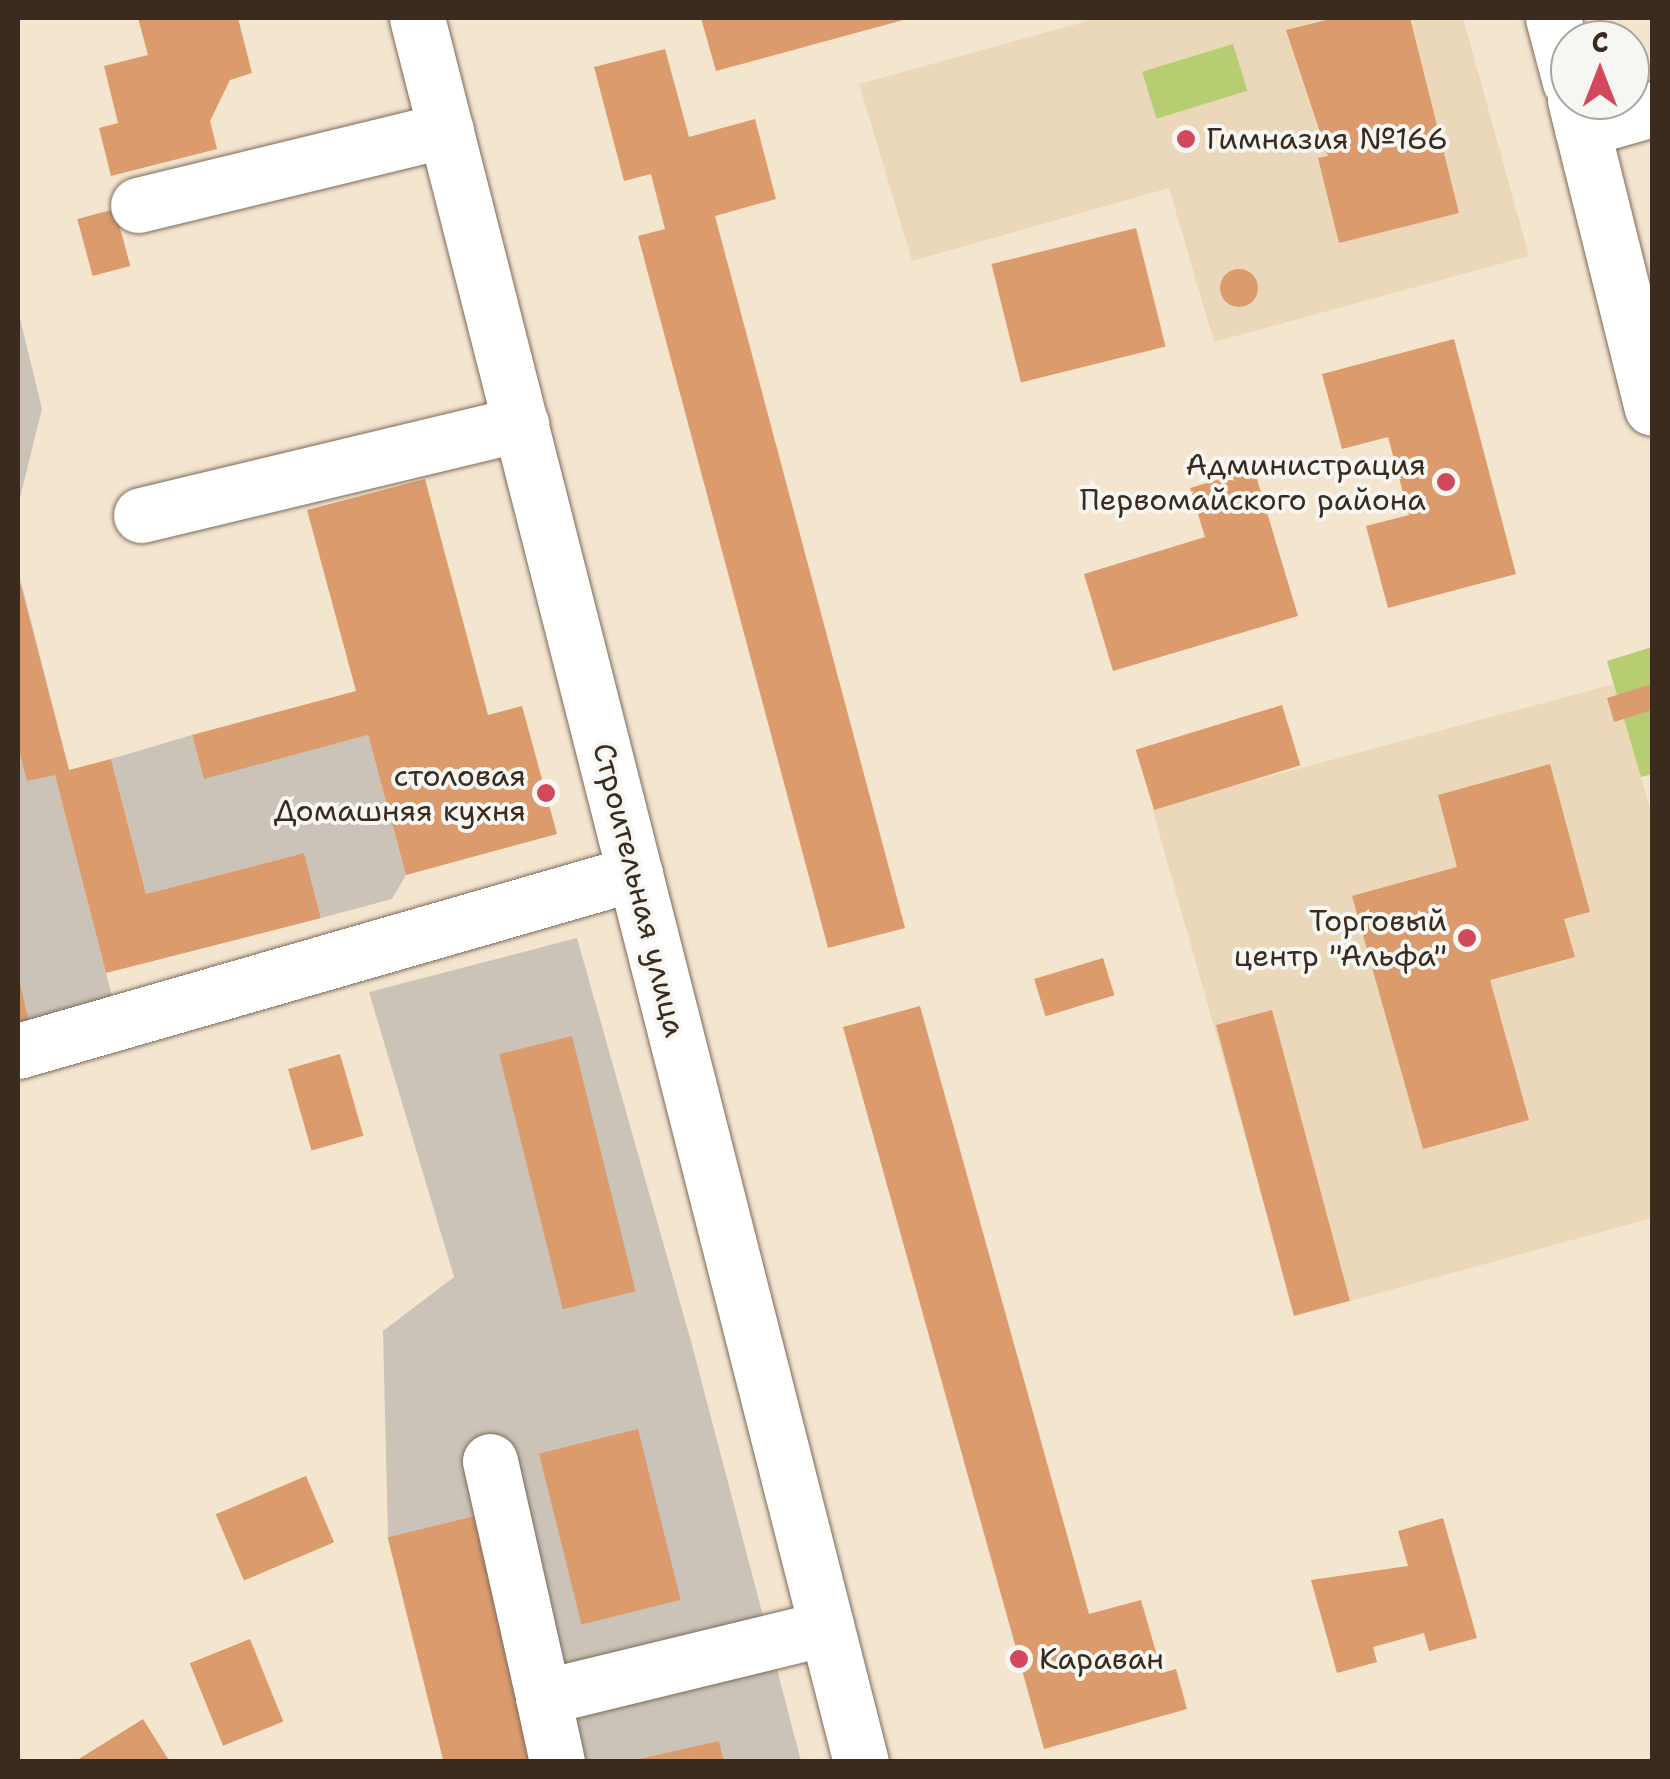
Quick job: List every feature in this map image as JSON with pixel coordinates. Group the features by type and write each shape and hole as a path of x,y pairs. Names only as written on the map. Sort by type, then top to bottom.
{"street":[{"name":"Строительная улица","path":"417,18 862,1762"},
{"path":"1580,120 1652,408"},
{"path":"138,205 446,130"},
{"path":"141,515 521,424"},
{"path":"18,1051 635,873"},
{"path":"490,1461 557,1762"},
{"path":"543,1696 827,1628"}],"shaded area":[{"name":"Гимназия №166","path":"1099,18 1463,18 1529,256 1214,342 1169,188 912,261 859,84"},
{"path":"18,310 42,409 18,506"},
{"path":"18,570 69,770 55,775 113,1000 18,1025"},
{"path":"1614,684 1652,815 1652,1218 1296,1316 1152,808"},
{"path":"192,735 204,778 368,735 406,875 392,899 321,918 304,853 146,894 111,759"},
{"path":"577,938 692,1345 801,1761 536,1761 474,1516 388,1538 383,1331 454,1277 369,992"}],"green space":[{"path":"1233,44 1247,91 1156,119 1142,72"},
{"path":"1652,647 1652,774 1641,777 1607,661"}],"building":[{"path":"138,18 238,18 252,73 230,80 210,121 217,149 111,176 99,128 118,123 104,66 148,55"},
{"path":"701,18 907,18 907,19 716,71"},
{"path":"1335,18 1410,18 1459,213 1339,243 1318,158 1328,156 1286,30"},
{"path":"665,49 689,137 755,119 776,199 715,216 905,928 828,948 638,236 665,229 651,174 624,181 594,67"},
{"path":"115,209 130,266 93,276 77,219"},
{"path":"1136,228 1166,346 1021,382 991,264"},
{"path":"1239,269 1252,275 1258,288 1252,301 1239,307 1226,301 1220,288 1226,275"},
{"name":"Администрация Первомайского района","path":"1454,339 1516,574 1388,608 1366,526 1409,515 1388,437 1342,449 1322,374"},
{"path":"1254,469 1298,616 1113,671 1084,574 1205,537 1190,488"},
{"path":"425,479 488,715 522,706 557,834 406,875 368,735 204,779 192,735 356,691 307,510"},
{"path":"18,575 69,770 111,759 146,894 304,853 321,918 106,973 55,775 27,781 18,746"},
{"path":"1652,684 1652,710 1614,722 1607,698"},
{"path":"1282,705 1300,765 1154,810 1136,750"},
{"name":"Торговый центр \"Альфа\"","path":"1550,764 1590,912 1564,919 1575,957 1490,980 1529,1120 1423,1149 1352,896 1457,867 1438,795"},
{"path":"1103,958 1114,995 1046,1016 1034,979"},
{"path":"18,975 29,1022 18,1025"},
{"path":"920,1006 1089,1614 1141,1600 1162,1673 1176,1669 1187,1709 1044,1749 843,1027"},
{"path":"1272,1010 1350,1301 1294,1316 1216,1025"},
{"path":"572,1036 636,1291 563,1309 499,1054"},
{"path":"340,1054 363,1136 312,1151 288,1069"},
{"path":"638,1429 681,1600 582,1624 539,1454"},
{"path":"306,1476 334,1542 244,1581 216,1514"},
{"path":"474,1516 535,1762 444,1762 388,1538"},
{"path":"1443,1518 1477,1638 1429,1651 1424,1633 1373,1647 1377,1662 1337,1673 1311,1580 1408,1566 1398,1531"},
{"path":"250,1639 283,1722 223,1746 190,1663"},
{"path":"143,1719 170,1762 74,1762"},
{"path":"719,1741 724,1762 635,1762 635,1760"}],"place":[{"name":"Гимназия №166","path":"1186,139"},
{"name":"Администрация Первомайского района","path":"1446,482"},
{"name":"столовая Домашняя кухня","path":"546,793"},
{"name":"Торговый центр \"Альфа\"","path":"1467,938"},
{"name":"Караван","path":"1019,1659"}]}
